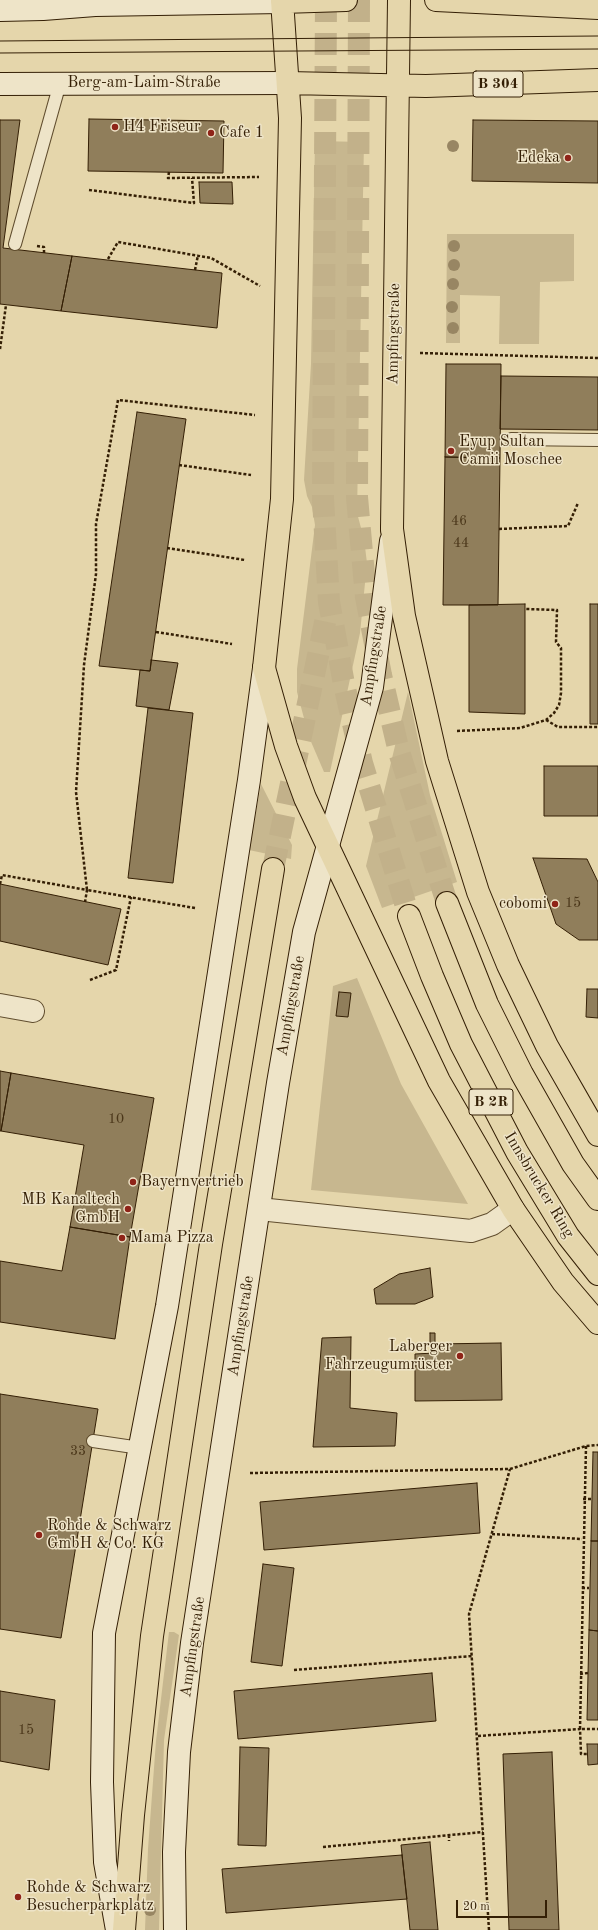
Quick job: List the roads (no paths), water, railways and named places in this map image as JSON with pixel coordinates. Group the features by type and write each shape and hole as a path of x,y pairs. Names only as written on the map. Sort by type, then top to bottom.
{"main road":[{"path":"0,10 43,9 95,4 346,0"},
{"name":"Ampfingstraße","path":"175,1930 174,1852 179,1752 192,1643 278,1083 304,932 372,687 392,529 398,0"},
{"path":"436,0 598,8"},
{"path":"117,1930 104,1862 102,1782 104,1633 173,1271 249,780 264,668 282,499 290,118 282,1"},
{"name":"B 304","path":"288,83 397,86 598,80"},
{"name":"Berg-am-Laim-Straße","path":"0,84 288,83"},
{"path":"392,529 404,616 437,761 478,892 508,965 547,1046 598,1135"},
{"path":"264,668 286,746 305,798 439,1081 513,1209 563,1282 598,1323"},
{"path":"124,1930 133,1815 152,1636 211,1244 273,870"},
{"name":"B 2R","path":"447,902 487,1004 522,1074 573,1164 598,1199"},
{"name":"Innsbrucker Ring","path":"409,916 432,976 461,1044 517,1152 568,1236 598,1274"},
{"path":"0,1005 33,1011"},
{"path":"259,1209 471,1231 492,1224 513,1209"}],"lane":[{"path":"15,244 60,83"},
{"path":"511,439 598,440"},
{"path":"93,1441 140,1448"}],"tunnel":[{"path":"326,0 323,499 329,602 344,684 362,763 409,916"},
{"path":"359,0 357,497 366,597 381,675 399,752 447,903"},
{"path":"273,869 327,613"}],"tram line":[{"path":"0,41 598,36"},
{"path":"0,53 598,49"}],"place":[{"name":"H4 Friseur","path":"115,127"},
{"name":"Cafe 1","path":"211,133"},
{"name":"Edeka","path":"568,158"},
{"name":"Eyup Sultan Camii Moschee","path":"451,451"},
{"name":"cobomi","path":"555,904"},
{"name":"Bayernvertrieb","path":"133,1182"},
{"name":"MB Kanaltech GmbH","path":"128,1209"},
{"name":"Mama Pizza","path":"122,1238"},
{"name":"Laberger Fahrzeugumrüster","path":"460,1356"},
{"name":"Rohde & Schwarz GmbH & Co. KG","path":"39,1535"},
{"name":"Rohde & Schwarz Besucherparkplatz","path":"18,1897"}]}
